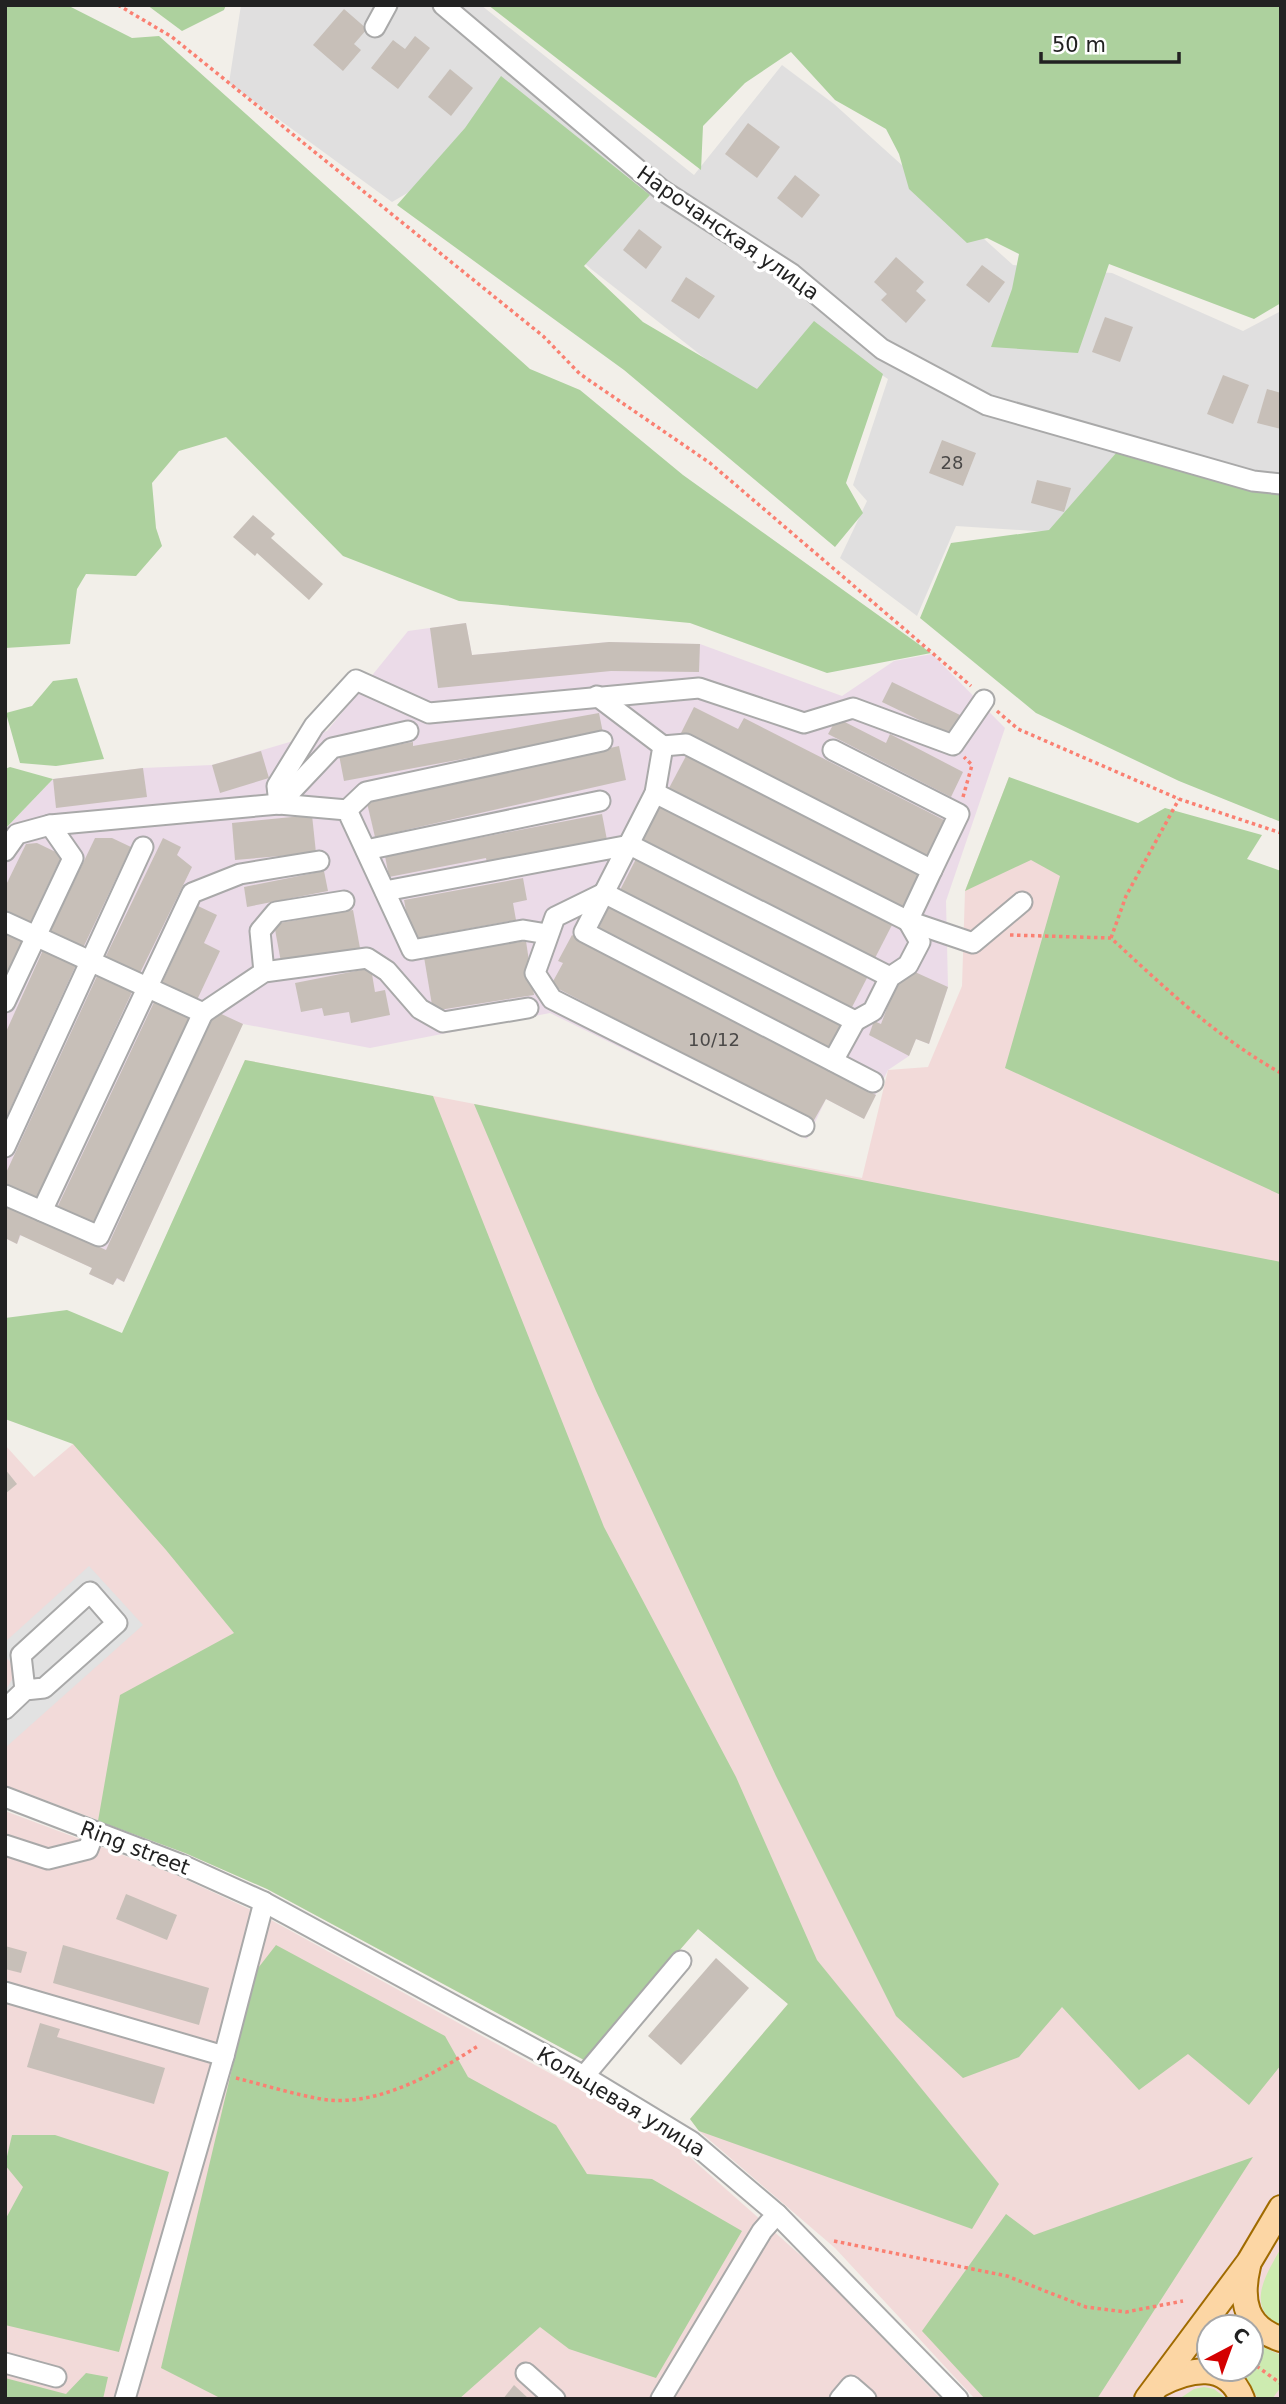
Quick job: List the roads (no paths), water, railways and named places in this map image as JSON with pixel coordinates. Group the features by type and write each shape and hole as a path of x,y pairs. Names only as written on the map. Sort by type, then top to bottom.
{"main road":[{"path":"1154,2391 1249,2262 1281,2208"},
{"path":"1249,2262 1244,2283 1249,2319 1261,2332 1281,2339"},
{"path":"1154,2391 1191,2370 1208,2371 1230,2382 1242,2399"}],"street":[{"path":"375,27 387,5"},
{"name":"Нарочанская улица","path":"443,5 662,190 792,274 883,349 987,405 1241,477 1281,484"},
{"path":"279,804 277,786 314,726 356,680 429,713 699,688 804,723 853,708 953,745 984,700"},
{"path":"597,696 663,746 686,744 932,870"},
{"path":"279,804 332,748 408,731"},
{"path":"5,851 17,834 50,825 279,804 347,810 366,792 602,741"},
{"path":"663,746 655,793 584,932 873,1082"},
{"path":"833,750 959,814 908,921"},
{"path":"655,793 908,921 973,943 1022,902"},
{"path":"366,850 600,801"},
{"path":"347,810 412,950 523,930 547,934"},
{"path":"5,1002 73,858 50,825"},
{"path":"385,891 630,845 890,977"},
{"path":"5,1147 143,847"},
{"path":"42,1211 192,893 240,874 319,861"},
{"path":"604,893 555,917 535,973 552,999 804,1126"},
{"path":"604,893 855,1021"},
{"path":"264,972 260,931 276,912 344,901"},
{"path":"833,1061 855,1021 873,1011 890,977 908,965 920,942 908,921"},
{"path":"5,922 203,1013"},
{"path":"5,1195 99,1236 203,1013 264,972 367,958 387,971 420,1009 443,1023 528,1008"},
{"path":"5,1709 25,1690 44,1688 117,1623 90,1592 21,1655 25,1690"},
{"name":"Ring street","path":"5,1797 180,1864 264,1902"},
{"path":"5,1845 48,1858 88,1850 94,1833"},
{"path":"125,2399 221,2065 264,1902"},
{"name":"Кольцевая улица","path":"264,1902 584,2076 691,2141 777,2214 958,2399"},
{"path":"584,2076 681,1961"},
{"path":"5,1992 221,2065"},
{"path":"661,2399 762,2231 777,2214"},
{"path":"5,2364 56,2377"},
{"path":"526,2374 555,2399"},
{"path":"840,2399 852,2386 866,2399"}]}
